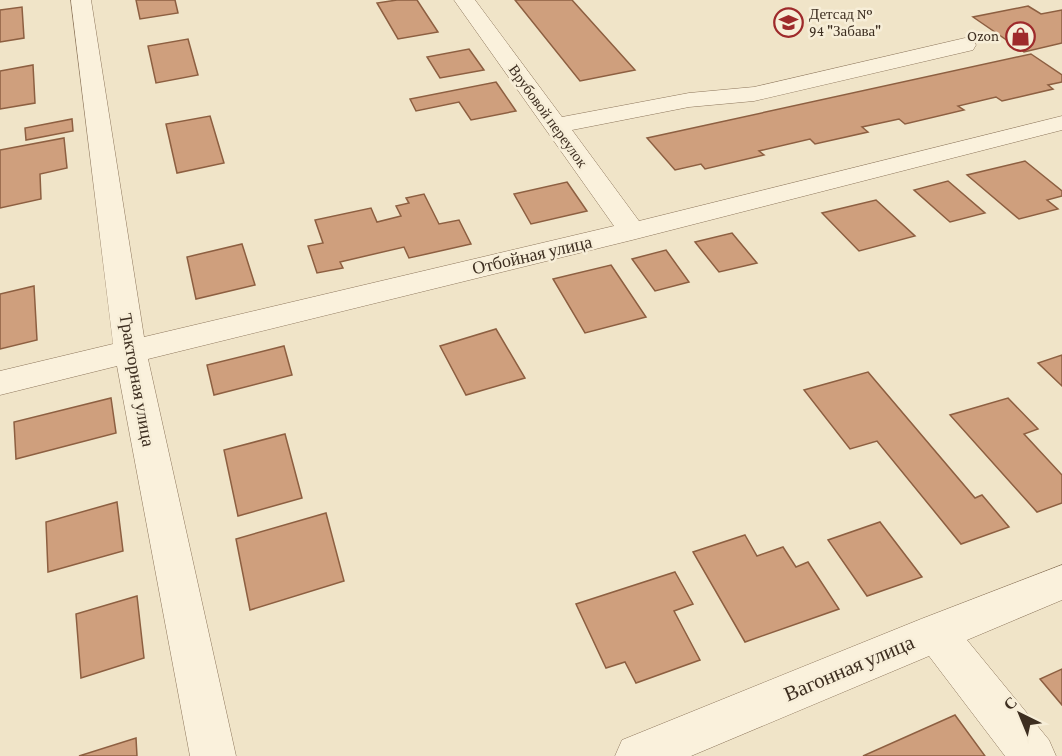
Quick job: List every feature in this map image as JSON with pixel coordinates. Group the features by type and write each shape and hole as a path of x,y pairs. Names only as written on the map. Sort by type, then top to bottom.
{"street":[{"name":"Тракторная улица","path":"81,0 130,351 213,756"},
{"name":"Врубовой переулок","path":"464,0 632,231"},
{"path":"556,126 689,100 754,94 965,45"},
{"name":"Отбойная улица","path":"0,383 632,231 1062,123"},
{"name":"Вагонная улица","path":"638,756 1062,582"},
{"path":"936,632 1033,756"}],"building":[{"path":"136,0 175,0 178,13 140,19"},
{"path":"417,0 438,32 398,39 377,3"},
{"path":"515,0 572,0 635,70 580,81"},
{"path":"1028,6 1041,14 1062,10 1062,43 1024,52 973,17"},
{"path":"22,7 24,38 0,42 0,10"},
{"path":"188,39 198,75 156,83 148,46"},
{"path":"469,49 484,70 440,78 427,57"},
{"path":"1031,54 1062,75 1062,82 1048,85 1053,89 1002,101 996,97 958,106 964,110 905,124 899,119 862,127 868,132 815,144 810,139 759,151 764,155 705,169 701,164 675,170 647,138"},
{"path":"33,65 35,103 0,109 0,71"},
{"path":"496,82 516,111 471,120 459,102 416,111 410,99"},
{"path":"210,116 224,163 177,173 166,124"},
{"path":"72,119 73,131 26,140 25,128"},
{"path":"64,138 67,168 40,174 41,199 0,208 0,150"},
{"path":"1025,161 1062,191 1062,196 1047,200 1058,209 1019,219 967,175"},
{"path":"948,181 985,213 950,222 914,190"},
{"path":"567,182 587,211 531,224 514,194"},
{"path":"424,194 439,224 459,220 471,244 409,258 404,247 340,262 343,268 317,273 308,246 323,243 315,220 371,208 377,222 401,216 396,206 409,203 406,198"},
{"path":"876,200 915,236 859,251 822,213"},
{"path":"732,233 757,263 719,272 695,242"},
{"path":"242,244 255,285 196,299 187,257"},
{"path":"666,250 689,282 655,291 632,259"},
{"path":"611,265 646,317 585,333 553,279"},
{"path":"34,286 37,340 0,349 0,294"},
{"path":"496,329 525,378 466,395 440,346"},
{"path":"284,346 292,375 214,395 207,365"},
{"path":"1062,355 1062,386 1038,363"},
{"path":"868,372 975,498 982,495 1009,527 961,544 877,441 850,449 804,390"},
{"path":"111,398 116,433 16,459 14,422"},
{"path":"1008,398 1038,429 1024,434 1062,475 1062,503 1037,512 950,415"},
{"path":"285,434 302,498 238,516 224,450"},
{"path":"117,502 123,551 48,572 46,522"},
{"path":"326,513 344,581 250,610 236,539"},
{"path":"880,522 922,577 867,596 828,540"},
{"path":"745,535 757,556 783,547 796,567 808,562 839,609 745,642 693,552"},
{"path":"675,572 693,604 674,611 700,660 636,683 625,662 606,668 576,604"},
{"path":"137,596 144,658 81,678 76,614"},
{"path":"1062,669 1062,705 1040,679"},
{"path":"955,715 985,756 863,756"},
{"path":"136,738 137,756 79,756"}],"place":[{"name":"Детсад № 94 \"Забава\"","path":"788,23"},
{"name":"Ozon","path":"1020,36"}]}
